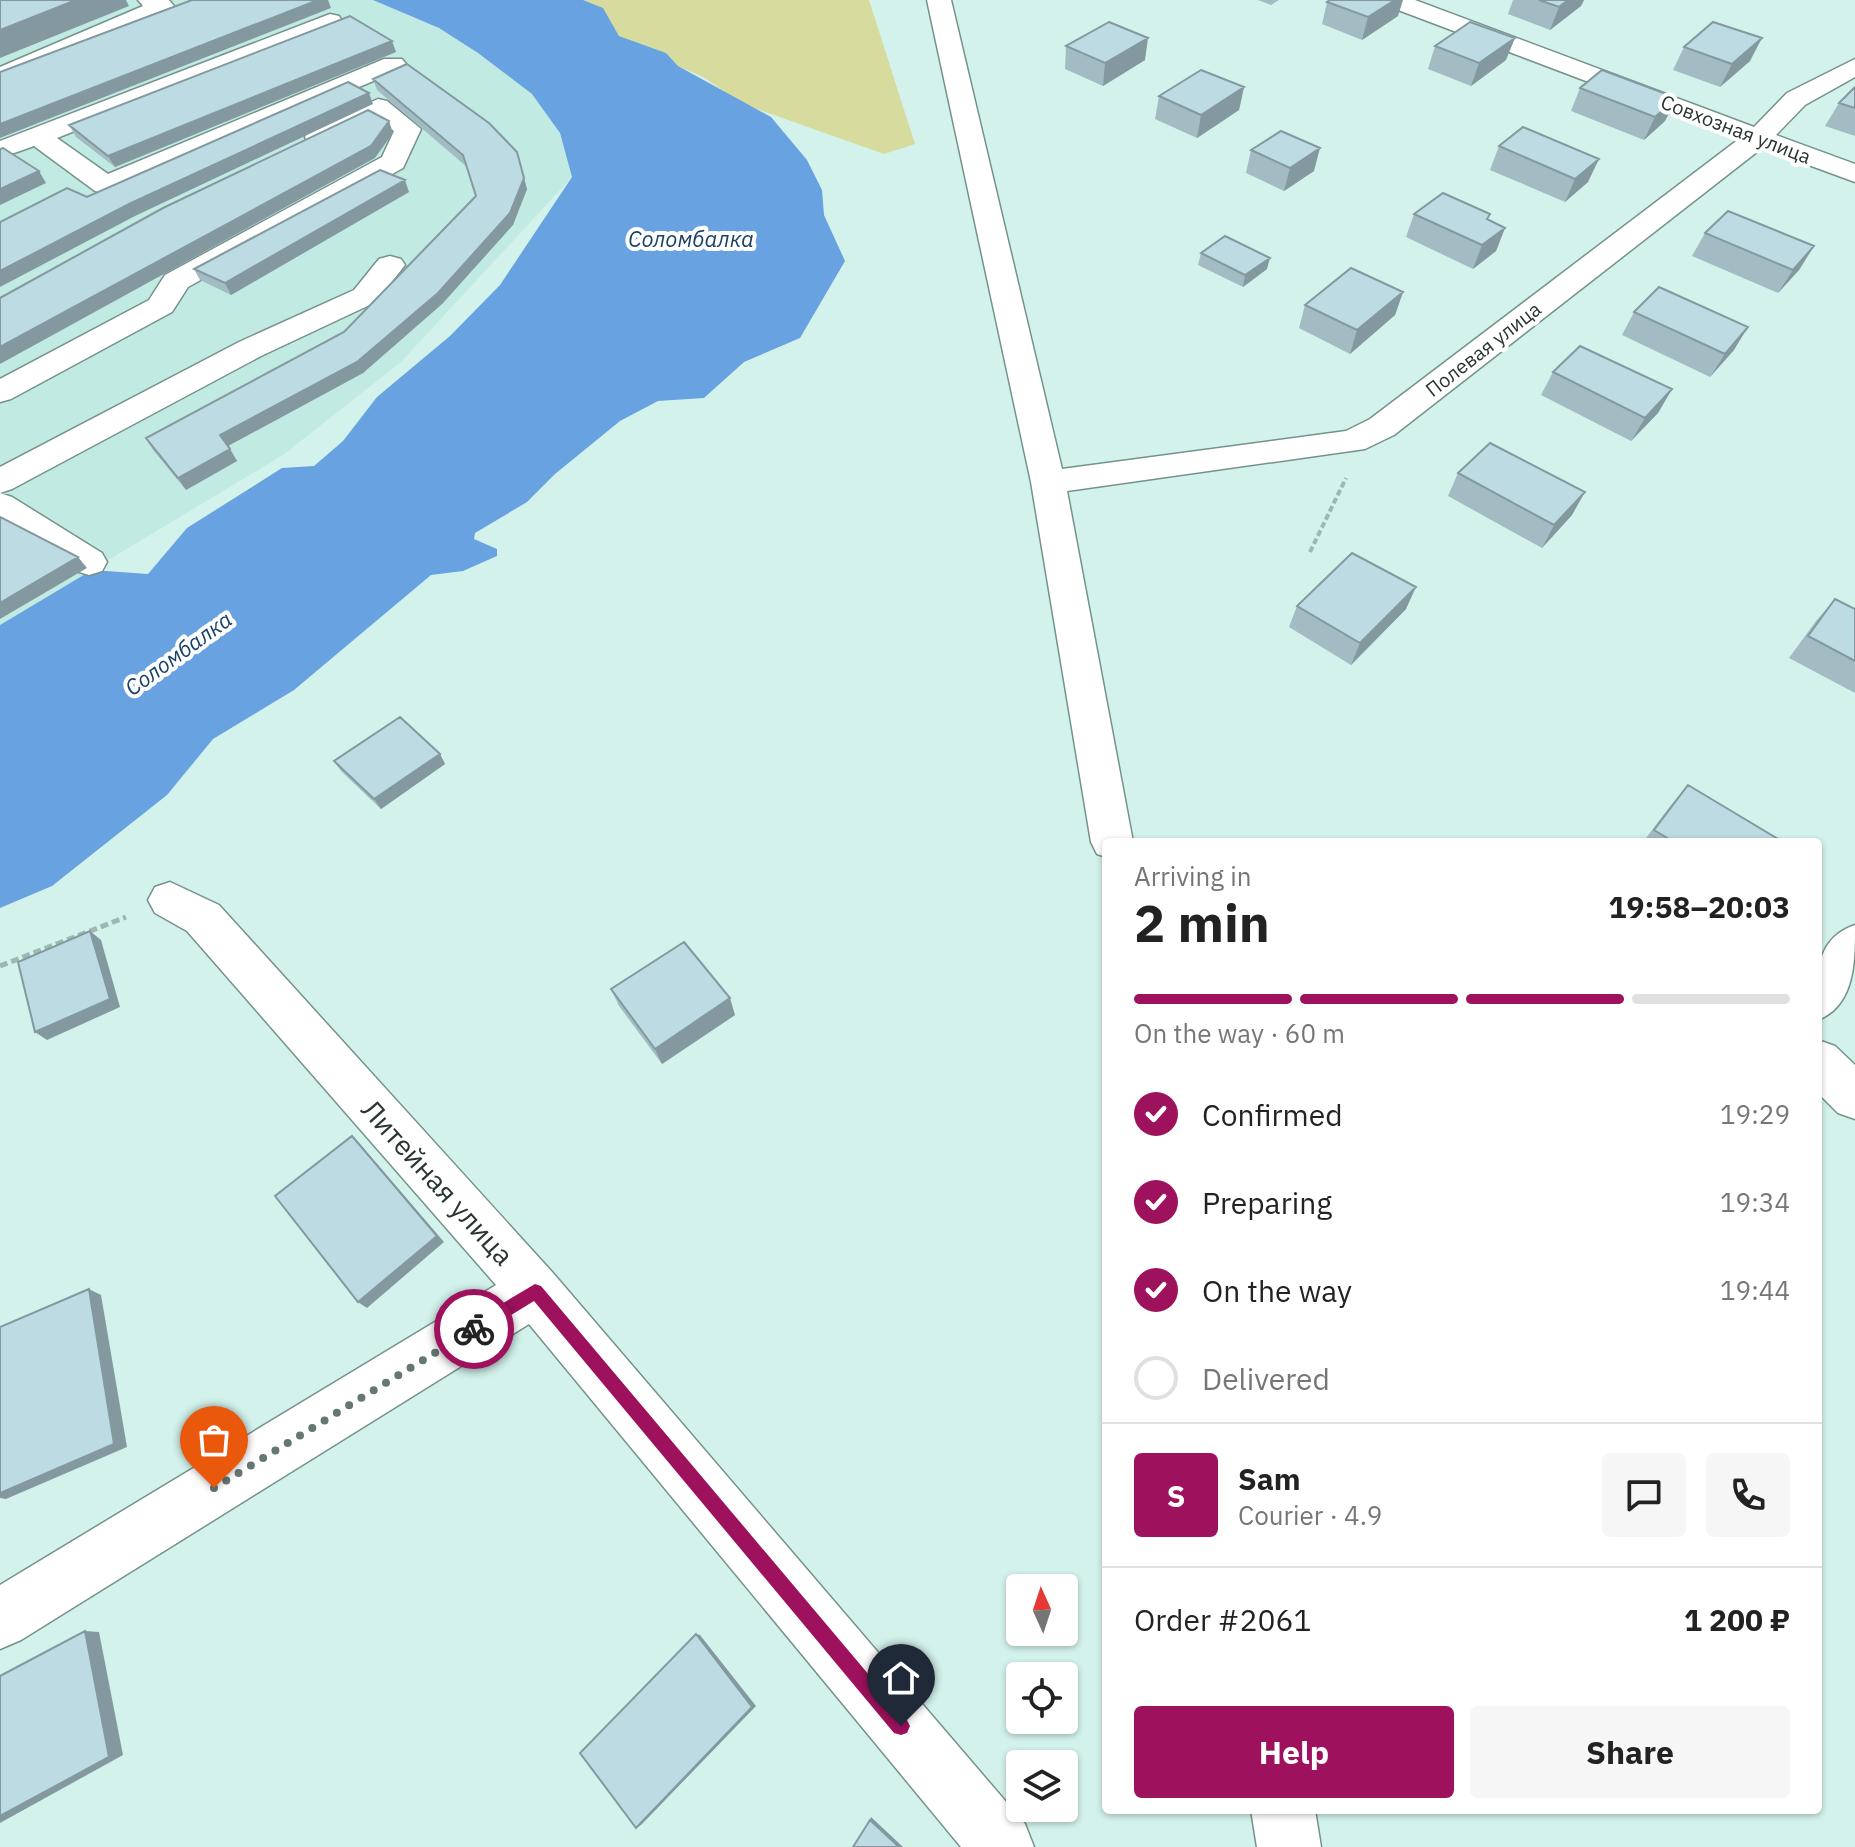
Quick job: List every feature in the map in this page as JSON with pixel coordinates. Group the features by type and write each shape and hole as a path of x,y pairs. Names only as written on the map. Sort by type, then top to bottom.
{"street":[{"path":"939,0 1048,482 1111,838"},
{"name":"Совхозная улица","path":"1393,0 1855,174"},
{"path":"0,76 164,2"},
{"path":"0,150 330,21"},
{"path":"37,136 105,185 393,64"},
{"name":"Полевая улица","path":"1048,482 1353,441 1382,427 1759,137 1796,99 1855,67"},
{"path":"0,392 161,306 176,281 393,162 408,129 378,107 297,147"},
{"path":"65,189 92,175"},
{"path":"0,481 250,349 365,296 390,265"},
{"path":"0,505 89,562"},
{"name":"Литейная улица","path":"170,900 203,918 535,1291 1002,1847"},
{"path":"1822,994 1855,944"},
{"path":"1822,1065 1855,1097"},
{"path":"0,1619 535,1291"},
{"path":"1284,1814 1289,1847"}],"path":[{"path":"1310,552 1345,481 1353,441"},
{"path":"0,966 170,900"}],"shaded area":[{"path":"0,0 373,0 439,28 532,94 560,133 572,177 401,362 283,455 0,625"}],"green space":[{"path":"583,0 869,0 915,144 884,154 743,104 703,77 678,66 666,53 619,36 603,8"}],"water":[{"name":"Соломбалка","path":"373,0 583,0 603,8 619,36 666,53 678,66 771,117 807,160 822,190 824,215 845,261 800,338 744,362 704,398 658,401 620,421 555,474 527,502 475,533 474,539 497,549 497,556 463,571 431,575 294,690 213,739 167,795 52,886 0,908 0,625 92,570 148,574 187,528 282,468 314,466 343,441 377,397 450,336 500,285 572,177 560,133 532,94 439,28"}],"building":[{"path":"0,0 76,0 0,30"},
{"path":"192,0 318,0 0,124 0,72"},
{"path":"1395,0 1368,17 1327,2"},
{"path":"1539,0 1568,0 1559,7"},
{"path":"350,16 392,41 108,156 69,125"},
{"path":"1109,22 1148,38 1105,63 1066,46"},
{"path":"1470,22 1515,38 1479,63 1435,46"},
{"path":"1713,22 1762,38 1732,64 1684,47"},
{"path":"407,64 489,123 517,152 524,178 510,213 438,293 357,362 220,435 230,449 178,478 146,438 344,332 476,196 463,155 373,79"},
{"path":"1201,70 1244,87 1201,115 1159,96"},
{"path":"1602,70 1677,98 1655,117 1580,88"},
{"path":"348,82 369,93 129,204 0,271 0,222 67,188 87,197"},
{"path":"1855,87 1855,108 1839,103"},
{"path":"368,110 389,121 371,146 0,347 0,298 163,208"},
{"path":"1523,127 1599,159 1575,179 1499,146"},
{"path":"1281,131 1320,148 1290,168 1251,150"},
{"path":"0,149 39,171 0,189"},
{"path":"380,170 405,180 225,283 194,269"},
{"path":"1443,193 1490,214 1487,219 1505,228 1482,245 1414,214"},
{"path":"1728,211 1814,246 1793,270 1705,233"},
{"path":"1225,236 1270,258 1245,275 1201,253"},
{"path":"1351,268 1403,292 1357,330 1305,305"},
{"path":"1659,287 1748,327 1725,354 1634,312"},
{"path":"1580,346 1672,389 1645,418 1553,372"},
{"path":"1490,443 1585,492 1554,525 1458,473"},
{"path":"0,517 78,557 0,603"},
{"path":"1352,553 1416,587 1360,643 1297,606"},
{"path":"1835,599 1855,609 1855,661 1808,636"},
{"path":"400,717 440,754 374,799 334,761"},
{"path":"1688,785 1776,838 1667,838 1654,830"},
{"path":"90,931 110,999 35,1032 18,962"},
{"path":"684,942 730,998 655,1049 611,989"},
{"path":"352,1136 437,1236 358,1302 275,1196"},
{"path":"89,1289 114,1444 0,1493 0,1327"},
{"path":"85,1631 109,1757 0,1816 0,1676"},
{"path":"696,1634 752,1707 636,1828 580,1753"},
{"path":"870,1820 899,1847 853,1847"}],"way so far":[{"path":"214,1488 474,1329"}],"route":[{"path":"474,1329 535,1291 901,1726"}]}
